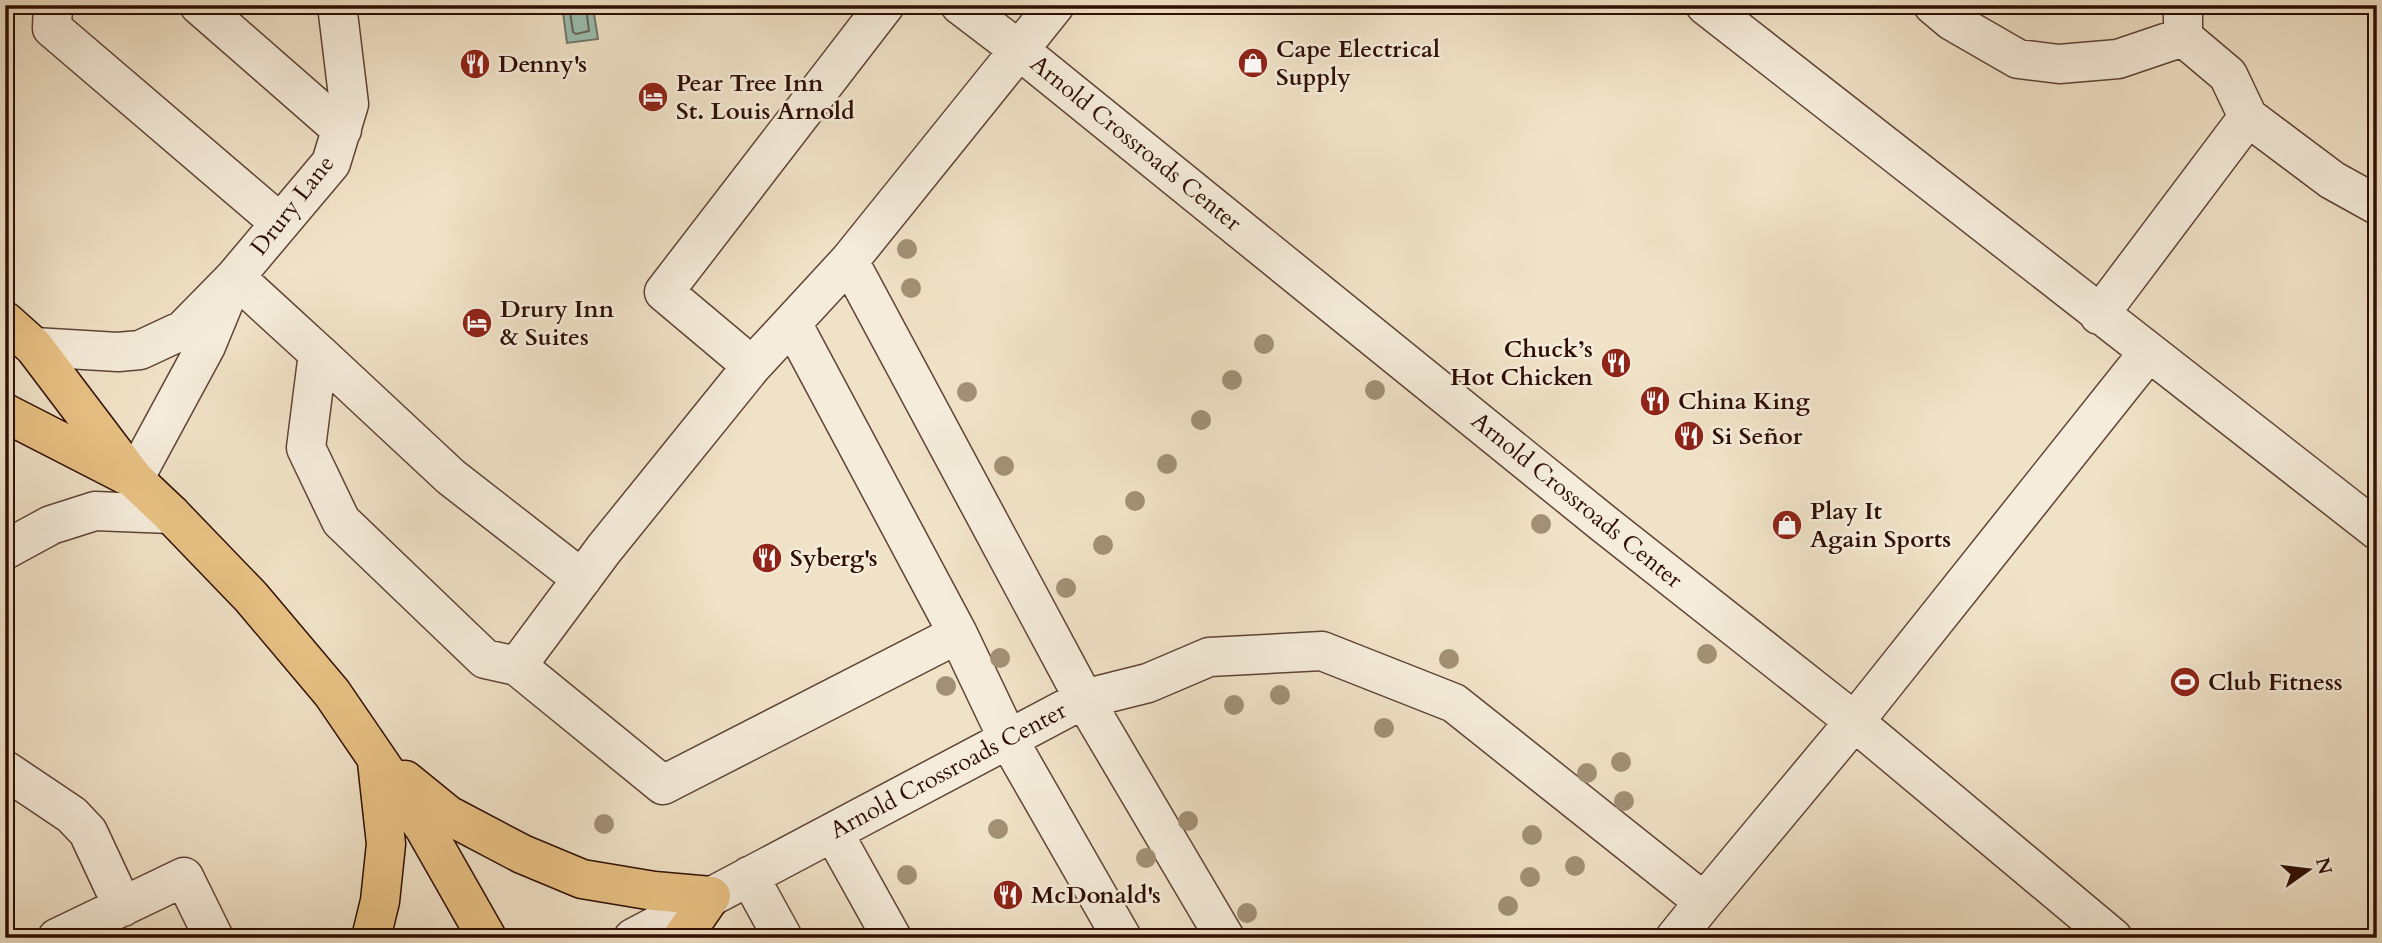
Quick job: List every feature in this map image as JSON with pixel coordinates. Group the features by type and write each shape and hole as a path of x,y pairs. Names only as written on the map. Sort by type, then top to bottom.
{"main road":[{"path":"5,321 34,347 134,479 242,587 332,693 425,829 487,938"},
{"path":"5,414 134,479"},
{"path":"376,756 448,814 522,854 582,879 654,891 710,896 682,938"},
{"path":"371,938 380,901 386,844 376,756"}],"street":[{"path":"53,5 52,28 280,223"},
{"path":"199,5 342,130"},
{"name":"Drury Lane","path":"34,347 118,352 140,350 183,330 235,276 331,163 349,104 337,5"},
{"path":"752,366 664,292 885,5"},
{"path":"960,5 1020,50 1055,5"},
{"path":"1705,5 2377,530"},
{"path":"1933,5 1952,20 2018,59 2059,64 2118,60 2183,21 2228,75 2248,117 2332,180 2377,205"},
{"name":"Arnold Crossroads Center","path":"633,938 1084,699 849,261 1020,50 1603,523 1854,722 2113,938"},
{"path":"2099,315 2248,117"},
{"path":"517,666 582,579 752,366 849,261"},
{"path":"235,276 451,477 582,579"},
{"name":"Drury Lane","path":"134,479 206,346 235,276"},
{"path":"792,323 958,634 1008,739 1122,938"},
{"path":"318,353 306,448 341,521 485,659 517,666 663,785 958,634"},
{"path":"1675,938 1854,722 2148,353"},
{"path":"5,550 51,525 94,511 171,514"},
{"path":"1225,938 1084,699 1148,683 1209,657 1322,651 1454,703 1704,902"},
{"path":"5,770 72,815 88,832 123,907"},
{"path":"833,832 892,938"},
{"path":"749,876 783,938"},
{"path":"57,938 184,877 214,938"}],"water":[{"path":"562,5 619,5 619,10 594,14 598,39 567,43"}],"place":[{"name":"Cape Electrical Supply","path":"1253,63"},
{"name":"Denny's","path":"475,64"},
{"name":"Pear Tree Inn St. Louis Arnold","path":"653,97"},
{"name":"Drury Inn & Suites","path":"477,323"},
{"name":"Chuck’s Hot Chicken","path":"1616,363"},
{"name":"China King","path":"1655,401"},
{"name":"Si Señor","path":"1689,436"},
{"name":"Play It Again Sports","path":"1787,525"},
{"name":"Syberg's","path":"767,558"},
{"name":"Club Fitness","path":"2185,682"},
{"name":"McDonald's","path":"1008,895"}]}
